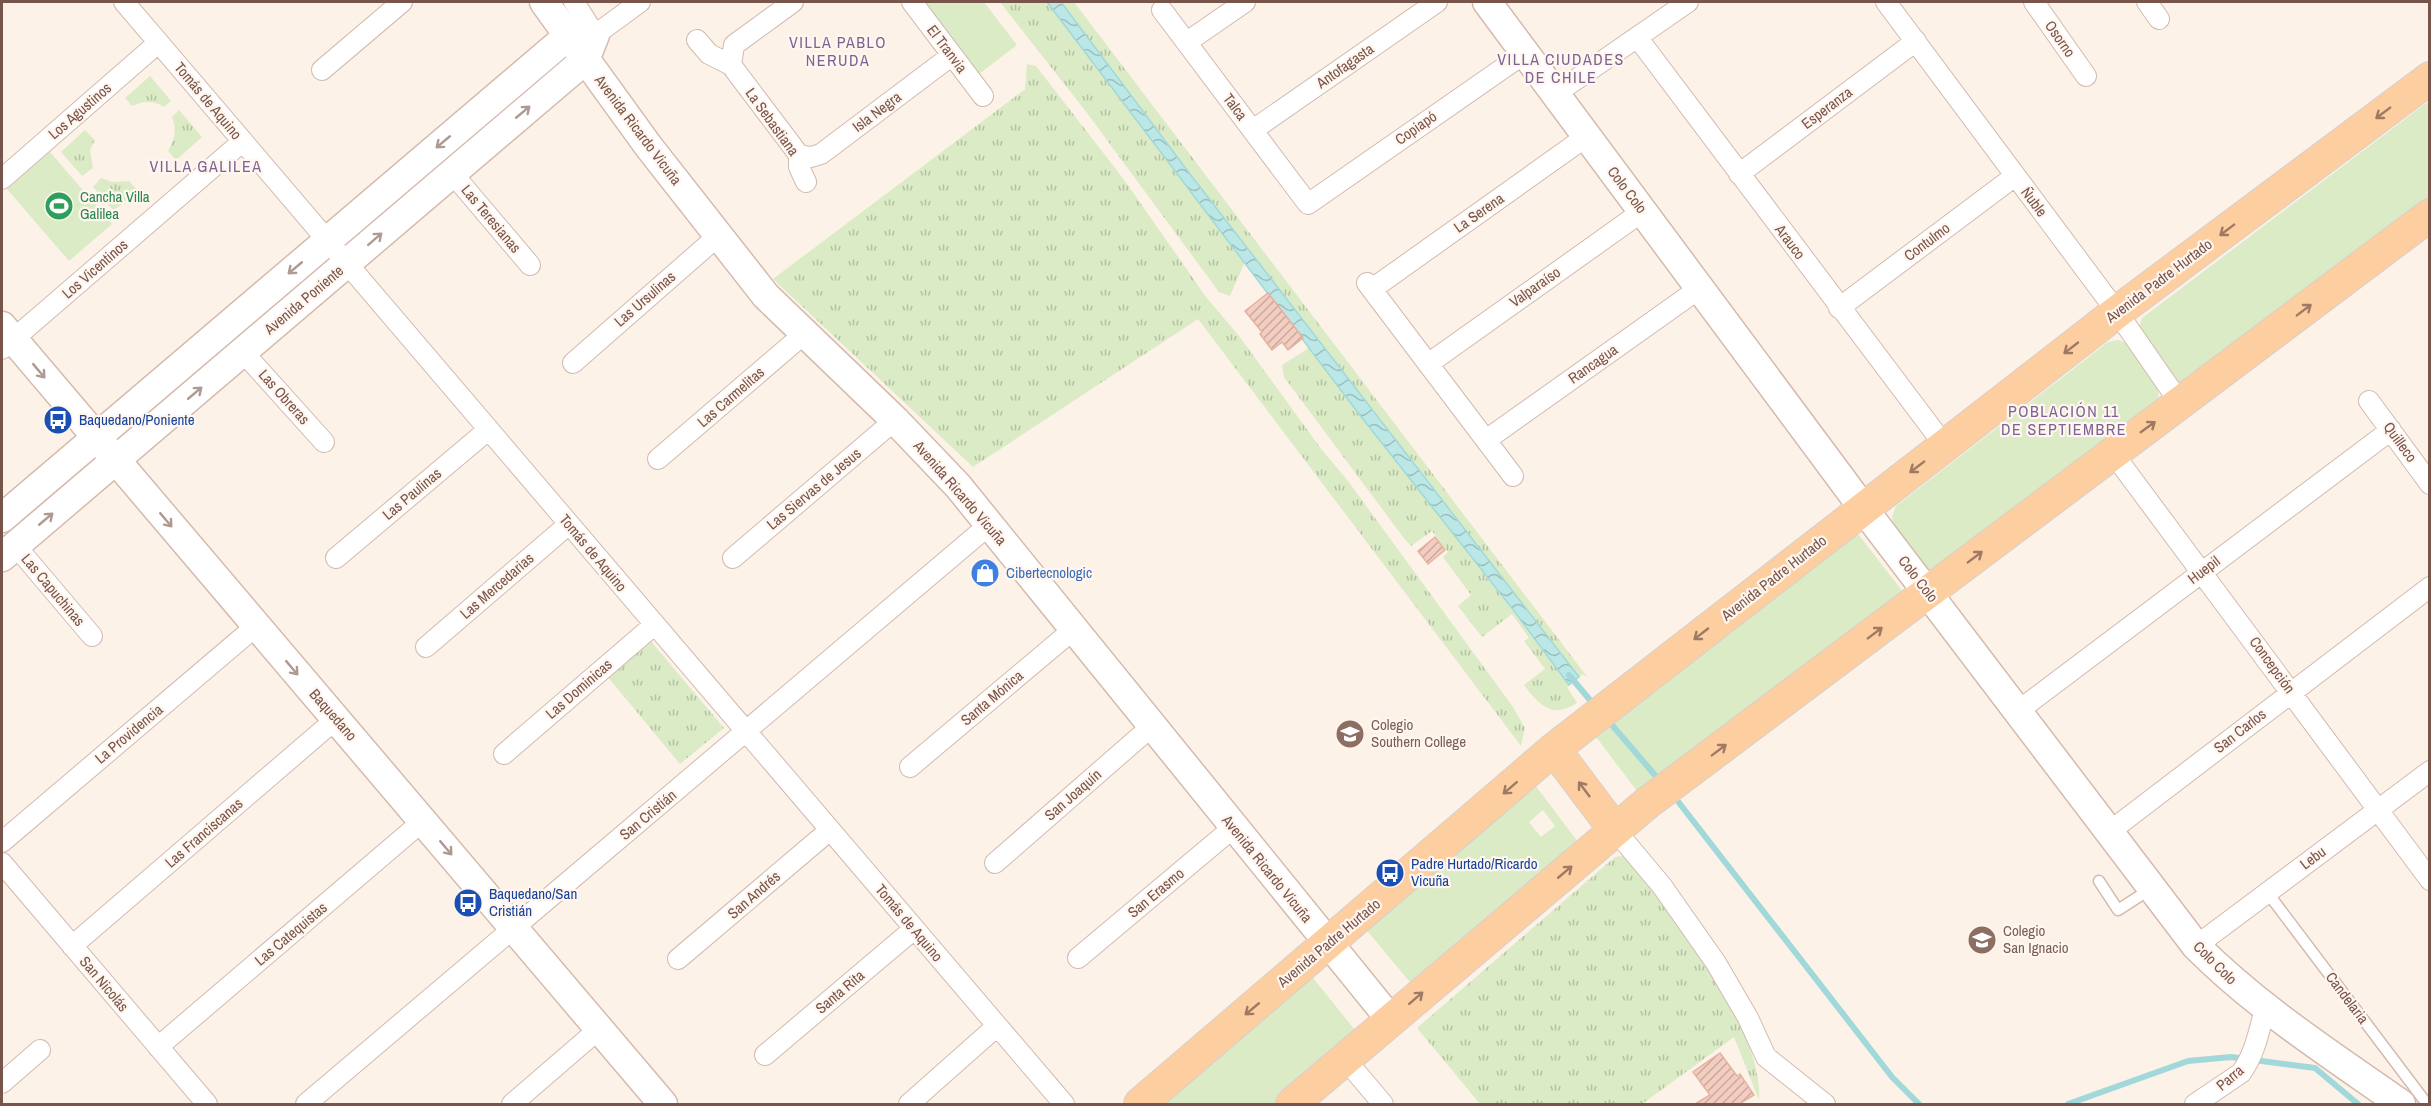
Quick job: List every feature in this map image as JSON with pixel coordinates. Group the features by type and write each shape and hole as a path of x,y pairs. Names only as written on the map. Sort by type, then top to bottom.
{"main road":[{"name":"Avenida Padre Hurtado","path":"1140,1104 1554,749 2117,312 2430,78"},
{"path":"1292,1104 1664,791 2430,215"},
{"path":"1554,749 1615,830"}],"street":[{"name":"Tomás de Aquino","path":"124,2 1064,1104"},
{"path":"322,70 402,2"},
{"name":"Avenida Ricardo Vicuña","path":"544,2 582,44 718,236 766,296 895,420 958,486 1391,1020"},
{"name":"Avenida Ricardo Vicuña","path":"574,2 582,44"},
{"name":"Avenida Poniente","path":"2,518 327,241 582,44 640,2"},
{"path":"731,65 734,45 794,2"},
{"name":"El Tranvia","path":"912,2 983,96"},
{"path":"1187,42 1245,2"},
{"name":"Antofagasta","path":"1253,130 1437,2"},
{"name":"Colo Colo","path":"1487,2 1863,508 2196,946 2229,979 2265,1009 2401,1104"},
{"path":"1555,94 1688,2"},
{"name":"Ñuble","path":"1886,2 2117,312 2180,403"},
{"name":"Osorno","path":"2034,2 2086,76"},
{"path":"2147,2 2159,19"},
{"name":"Talca","path":"1162,10 1308,204"},
{"name":"Arauco","path":"1636,37 1945,446"},
{"name":"La Sebastiana","path":"698,39 709,54 731,65 799,155 799,167 806,182"},
{"name":"Esperanza","path":"1739,174 1916,41"},
{"name":"Los Agustinos","path":"2,179 158,43"},
{"name":"Avenida Poniente","path":"8,551 452,173 582,44"},
{"name":"Copiapó","path":"1308,204 1525,53"},
{"name":"Isla Negra","path":"799,155 811,157 821,154 951,56"},
{"name":"La Serena","path":"1428,364 1370,286 1587,136"},
{"name":"Los Vicentinos","path":"5,338 242,142"},
{"name":"Las Teresianas","path":"452,173 530,265"},
{"name":"Contulmo","path":"1839,308 2015,176"},
{"name":"Valparaíso","path":"1428,364 1642,211"},
{"name":"Las Ursulinas","path":"573,363 718,236"},
{"name":"Rancagua","path":"1486,440 1700,288"},
{"name":"Las Carmelitas","path":"658,459 804,334"},
{"name":"Baquedano","path":"5,338 115,460 424,820 663,1104"},
{"name":"Las Obreras","path":"243,352 324,442"},
{"path":"1428,364 1513,476"},
{"name":"Quilleco","path":"2369,401 2430,484"},
{"name":"Las Siervas de Jesus","path":"733,558 895,420"},
{"name":"Las Paulinas","path":"336,558 488,430"},
{"name":"Huepil","path":"2018,711 2391,430"},
{"name":"Concepción","path":"2112,452 2430,880"},
{"name":"Las Mercedarias","path":"426,647 569,524"},
{"name":"San Cristián","path":"306,1104 989,525"},
{"name":"Las Capuchinas","path":"8,551 92,636"},
{"name":"San Carlos","path":"2109,832 2430,587"},
{"name":"Las Dominicas","path":"504,754 654,625"},
{"name":"La Providencia","path":"2,842 256,626"},
{"name":"Santa Mónica","path":"910,767 1074,629"},
{"name":"Las Franciscanas","path":"72,946 336,719"},
{"name":"San Joaquín","path":"995,863 1152,726"},
{"name":"Lebu","path":"2196,946 2430,771"},
{"name":"Las Catequistas","path":"158,1047 424,820"},
{"name":"San Erasmo","path":"1078,958 1234,827"},
{"name":"San Andrés","path":"678,960 830,830"},
{"path":"1615,830 1662,886 1716,963 1748,1018 1766,1057 1825,1104"},
{"name":"San Nicolás","path":"2,863 207,1104"},
{"name":"Santa Rita","path":"765,1055 914,929"},
{"name":"Parra","path":"2194,1104 2241,1073 2249,1059 2265,1009"},
{"path":"909,1104 997,1026"},
{"path":"512,1104 599,1029"},
{"path":"2,1083 40,1050"},
{"path":"1345,1059 1383,1104"}],"lane":[{"path":"2099,881 2118,910 2152,888"},
{"name":"Candelaria","path":"2267,892 2427,1104"}],"green space":[{"path":"924,2 984,2 1017,45 979,74"},
{"path":"1000,2 1047,2 1245,262 1230,296 1219,292 1087,113"},
{"path":"1061,2 1074,2 1588,678 1583,674 1579,677"},
{"path":"1027,64 1036,66 1125,181 1206,297 1239,336 1322,450 1348,481 1513,707 1525,728 1521,746 1198,319 973,467 773,279 1025,91"},
{"path":"150,76 171,101 164,107 148,102 132,106 125,98"},
{"path":"2429,101 2429,207 2189,382 2177,382 2169,377 2139,329 2142,318"},
{"path":"179,110 202,137 176,160 168,151 174,134 172,117"},
{"path":"85,130 95,140 90,150 93,168 82,176 61,152"},
{"name":"Cancha Villa Galilea","path":"50,152 112,224 69,261 7,189"},
{"path":"101,178 112,182 129,181 137,190 114,211 93,187"},
{"path":"2118,340 2132,348 2158,389 2159,403 1940,569 1929,570 1920,563 1894,527 1892,516 1896,506 2108,342"},
{"path":"1309,348 1570,685 1567,687 1577,703 1566,709 1558,710 1546,707 1536,699 1524,685 1545,669 1524,641 1529,638 1512,614 1482,637 1458,606 1471,595 1443,557 1448,552 1432,531 1411,546 1403,537 1284,377 1282,365"},
{"path":"1854,529 1904,593 1640,795 1593,733"},
{"path":"649,639 724,728 680,764 607,676"},
{"path":"1532,781 1581,846 1414,987 1364,927","holes":["1543,810 1555,826 1541,837 1529,822"]},
{"path":"1624,856 1667,904 1690,935 1732,1005 1747,1040 1757,1072 1759,1100 1734,1037 1642,1104 1480,1104 1417,1028 1615,857"},
{"path":"1309,973 1359,1035 1278,1104 1155,1104"}],"water":[{"path":"1047,2 1061,2 1190,174 1579,677 1569,685 1514,611 1359,414"}],"building":[{"path":"1268,293 1303,338 1288,350 1282,342 1272,350 1260,334 1262,332 1245,311"},
{"path":"1435,537 1445,550 1428,564 1418,551"},
{"path":"1720,1053 1737,1076 1740,1074 1754,1095 1739,1104 1695,1104 1710,1095 1693,1072"}],"waterway":[{"path":"1569,675 1595,706"},
{"path":"1606,718 1660,781"},
{"path":"1673,795 1892,1077 1919,1104"},
{"path":"2068,1104 2188,1061 2231,1057 2315,1068 2358,1104"}],"place":[{"name":"Cancha Villa Galilea","path":"59,206"},
{"name":"Baquedano/Poniente","path":"58,420"},
{"name":"Cibertecnologic","path":"985,573"},
{"name":"Colegio Southern College","path":"1350,734"},
{"name":"Padre Hurtado/Ricardo Vicuña","path":"1390,873"},
{"name":"Baquedano/San Cristián","path":"468,903"},
{"name":"Colegio San Ignacio","path":"1982,940"}],"district":[{"name":"VILLA PABLO NERUDA","path":"838,51"},
{"name":"VILLA CIUDADES DE CHILE","path":"1561,68"},
{"name":"VILLA GALILEA","path":"206,166"},
{"name":"POBLACIÓN 11 DE SEPTIEMBRE","path":"2064,420"}]}
